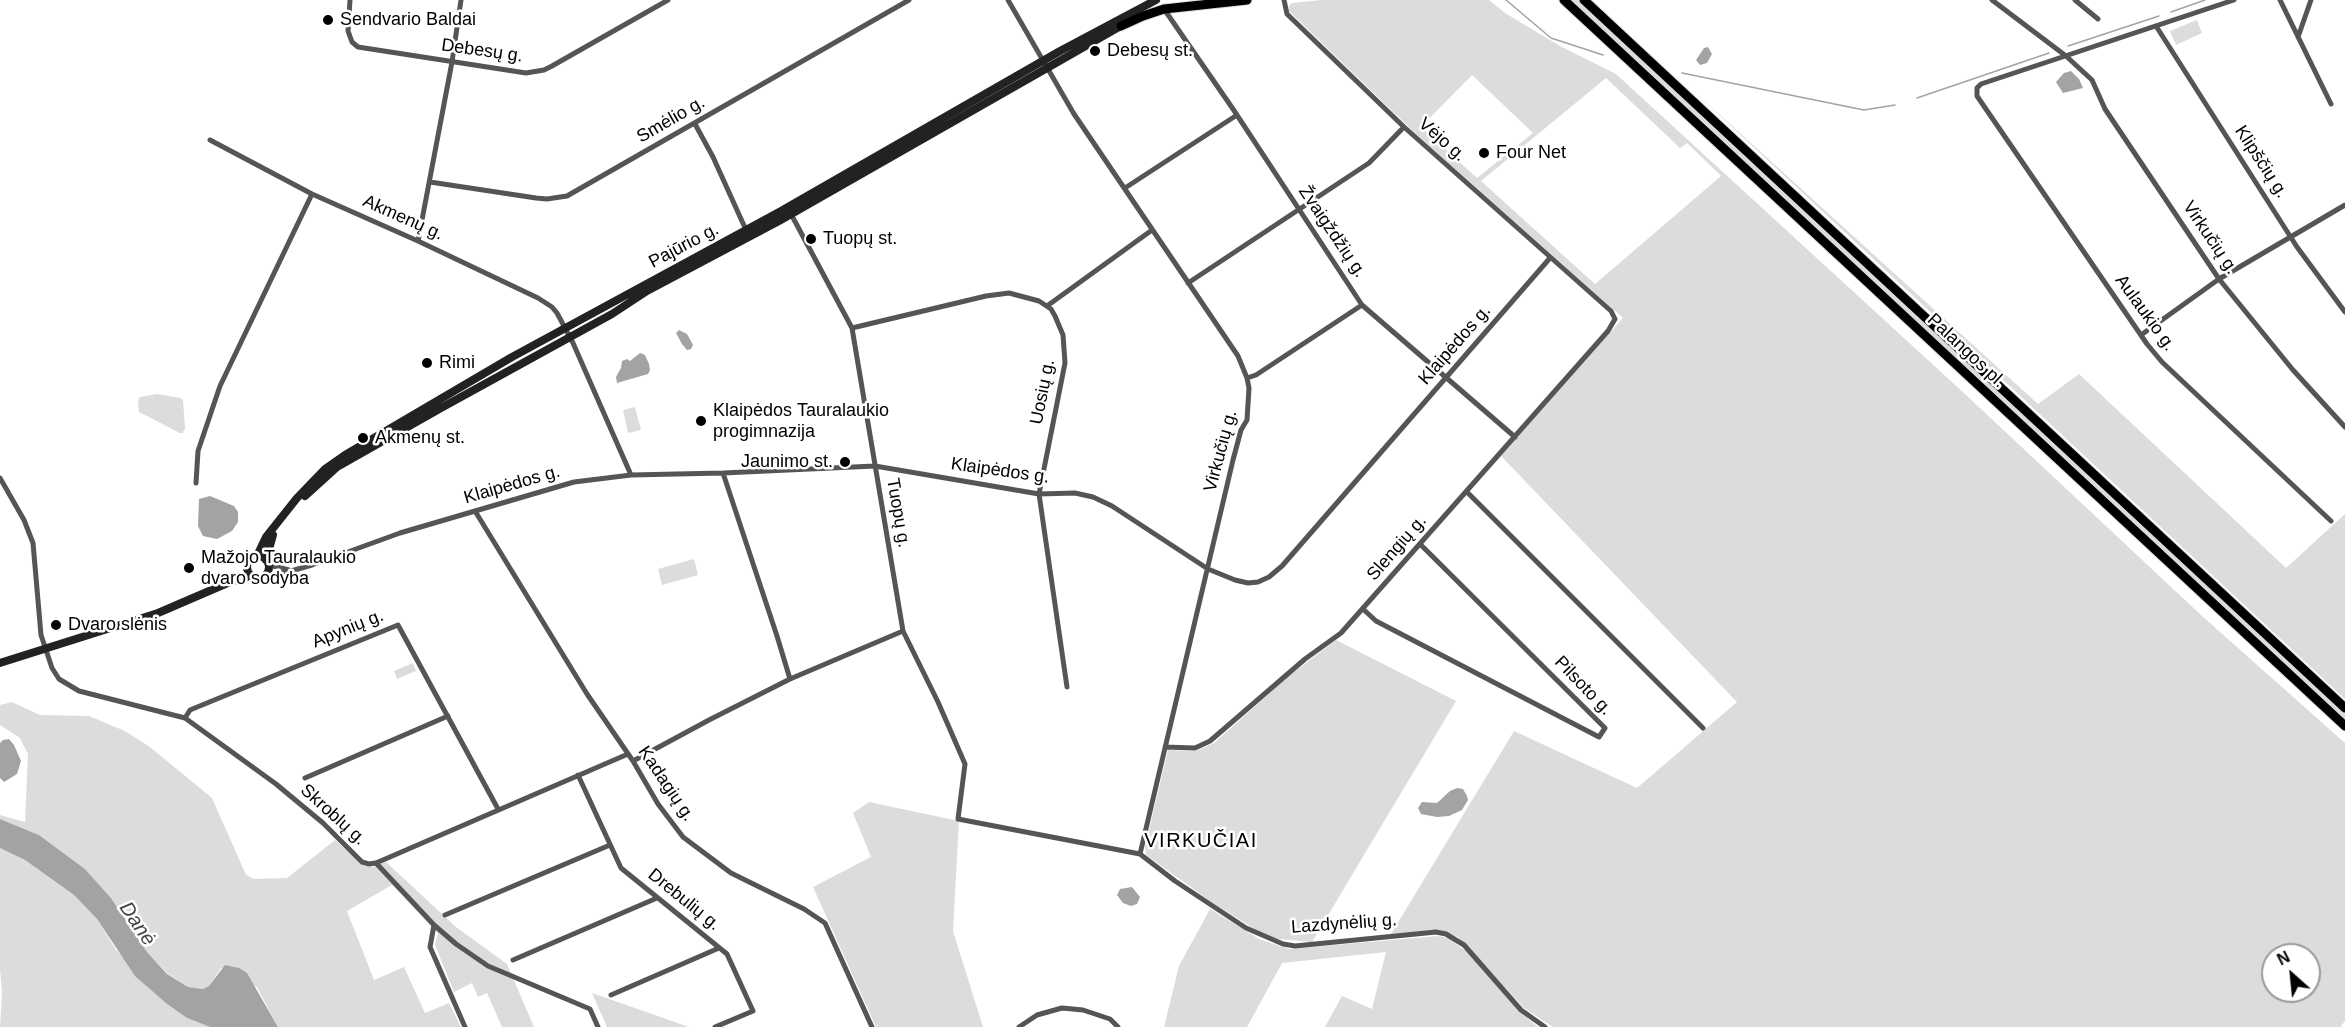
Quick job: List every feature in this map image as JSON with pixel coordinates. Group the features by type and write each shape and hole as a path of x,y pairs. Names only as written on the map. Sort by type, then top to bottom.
{"highway":[{"path":"1121,26 1160,3 1248,0"},
{"name":"Palangos pl.","path":"1564,0 2345,726"},
{"name":"Palangos pl.","path":"1584,0 2345,708"}],"main road":[{"name":"Pajūrio g.","path":"230,582 251,558 257,556 266,537 283,515 312,481 330,465 512,357 746,230 1043,60 1160,3"},
{"name":"Pajūrio g.","path":"45,649 158,613 230,582 251,576 261,578 267,574 267,550 274,533 306,495 337,467 612,314 647,291 791,214 1121,26"},
{"path":"257,556 268,562"},
{"path":"246,566 251,576"},
{"path":"0,663 45,649"}],"street":[{"name":"Debesų g.","path":"350,0 347,21 350,38 358,47 518,73 544,70 668,0"},
{"path":"418,241 452,62 461,0"},
{"name":"Smėlio g.","path":"430,182 536,198 556,198 574,192 909,0"},
{"path":"1008,0 1048,69"},
{"name":"Vėjo g.","path":"1284,0 1287,14 1404,127 1611,311 1615,320"},
{"name":"Virkučių g.","path":"1992,0 2066,56 2092,80 2105,109 2219,279 2293,370 2345,427"},
{"path":"2075,0 2098,18"},
{"path":"2066,56 2234,0"},
{"path":"2280,0 2331,104"},
{"path":"2298,37 2311,0"},
{"name":"Žvaigždžių g.","path":"1160,3 1362,305 1515,436"},
{"name":"Klipščių g.","path":"2156,26 2297,247 2345,312"},
{"name":"Aulaukio g.","path":"2066,56 1981,84 1977,88 1977,96 2140,335 2162,362 2331,521"},
{"name":"Virkučių g.","path":"1048,69 1074,114 1238,356 1247,378 1249,404 1247,420 1241,430 1233,460 1140,855"},
{"path":"1125,188 1237,116"},
{"path":"695,124 713,157 746,230"},
{"path":"1188,283 1369,163 1404,127"},
{"name":"Akmenų g.","path":"210,140 312,194 538,298 557,313 602,405 631,475"},
{"path":"196,483 198,451 220,386 312,194"},
{"path":"2140,335 2219,279 2345,205"},
{"name":"Tuopų g.","path":"791,214 852,328 903,631 965,764 958,819"},
{"path":"852,328 995,294 1016,294 1047,306 1152,230"},
{"name":"Klaipėdos g.","path":"267,574 277,575 327,560 400,532 573,482 631,475 875,466 1039,494 1075,493 1093,497 1112,506 1208,569 1248,583 1269,577 1282,566 1550,258"},
{"path":"1247,378 1256,375 1362,305"},
{"name":"Uosių g.","path":"1047,306 1061,328 1066,353 1039,494 1067,687"},
{"name":"Slengių g.","path":"1165,747 1195,748 1210,741 1290,671 1341,633 1608,331 1615,320"},
{"path":"723,473 790,679"},
{"name":"Skroblų g.","path":"0,478 24,520 33,543 41,635 52,668 59,679 71,687 185,718 276,784 323,823 362,862 376,863 628,754"},
{"path":"1467,492 1703,728"},
{"name":"Kadagių g.","path":"475,512 658,804 684,837 731,873 804,909 825,923 872,1027"},
{"name":"Pilsoto g.","path":"1363,609 1376,621 1599,738 1605,728 1420,544"},
{"name":"Klaipėdos g.","path":"268,562 290,570"},
{"name":"Apynių g.","path":"185,718 190,710 398,625 498,809"},
{"path":"633,761 790,679 903,631"},
{"path":"305,777 448,716"},
{"name":"Drebulių g.","path":"578,775 621,868 727,954 753,1011 715,1027"},
{"name":"Lazdynėlių g.","path":"958,819 1140,855 1246,928 1283,944 1295,946 1436,932 1446,934 1464,945 1521,1010 1545,1027"},
{"path":"445,915 610,845"},
{"path":"376,863 434,925 488,966 590,1009 598,1027"},
{"path":"513,960 657,898"},
{"path":"434,925 430,947 465,1027"},
{"path":"611,995 720,948"},
{"path":"1019,1027 1037,1015 1062,1008 1083,1010 1110,1019 1118,1027"}],"shaded area":[{"path":"1322,0 1489,0 1505,13 1560,46 1616,74 1965,394 2202,616 2345,743 2345,1021 2341,1026 2343,1027 1553,1027 1524,1008 1458,937 1440,930 1391,934 1514,731 1637,788 1737,702 1501,456 1623,318 1416,134 1289,11 1292,3","holes":["1472,75 1533,133 1477,178 1421,127","1606,78 1680,148 1687,143 1721,176 1595,284 1481,181"]},
{"path":"1571,0 1578,0 2345,714 2345,722"},
{"path":"2197,20 2202,33 2176,45 2170,31"},
{"path":"1708,47 1712,54 1707,63 1700,65 1696,60 1704,48"},
{"path":"2071,71 2079,79 2083,88 2063,93 2056,82 2064,73"},
{"path":"1687,85 2038,404 2079,374 2286,568 2345,514 2345,699"},
{"path":"679,330 687,334 693,345 691,349 687,350 682,344 676,333"},
{"path":"640,353 645,355 649,364 648,374 617,383 616,377 622,361 627,359 630,361"},
{"path":"157,394 183,400 185,428 183,433 139,412 140,397"},
{"path":"635,407 641,430 628,433 623,410"},
{"path":"210,496 234,506 238,512 238,522 232,531 217,539 203,536 198,526 199,499"},
{"path":"294,557 300,561 295,565 279,566 273,563"},
{"path":"694,559 698,575 662,585 658,569"},
{"path":"1336,640 1456,701 1312,942 1278,939 1261,933 1213,903 1146,855 1145,847 1168,750 1196,751 1214,743 1289,676"},
{"path":"413,663 416,671 397,679 394,671"},
{"path":"12,702 40,715 89,716 125,731 150,747 212,798 246,875 254,879 287,878 335,840 364,866 373,867 386,862 456,927 507,964 534,1027 502,1027 487,993 478,997 472,983 454,992 435,945 438,933 392,885 347,911 374,980 404,967 425,1013 449,1003 461,1027 278,1027 257,987 221,968 209,986 203,989 188,987 168,974 147,952 111,898 85,869 39,835 0,819 0,815 25,822 28,754 20,738 0,725 0,705"},
{"path":"9,739 21,761 17,774 4,782 0,778 0,743"},
{"path":"1457,788 1463,789 1468,800 1462,810 1449,816 1437,817 1421,814 1418,808 1422,802 1437,803"},
{"path":"869,802 959,821 953,931 983,1027 876,1027 813,887 871,857 853,813"},
{"path":"0,819 39,835 85,869 111,898 147,952 167,974 188,987 203,989 209,986 225,965 239,968 247,973 278,1027 210,1027 187,1018 166,1003 135,976 97,919 74,895 25,860 0,848"},
{"path":"0,848 25,860 74,895 97,919 116,950 187,1018 210,1027 0,1027 2,993"},
{"path":"1132,887 1140,897 1137,904 1131,906 1123,903 1117,895 1120,889"},
{"path":"1210,909 1259,939 1289,949 1438,936 1448,938 1467,952 1519,1011 1538,1027 1325,1027 1342,996 1372,1009 1386,952 1282,963 1247,1027 1164,1027 1179,966"},
{"path":"592,993 689,1027 607,1027"}],"waterway":[{"path":"1506,0 1551,38 1603,55"},
{"path":"2171,12 2205,0"},
{"path":"2068,46 2159,16"},
{"path":"1917,98 2049,53"},
{"path":"1682,73 1864,110 1895,105"}],"place":[{"name":"Sendvario Baldai","path":"328,20"},
{"name":"Debesų st.","path":"1095,51"},
{"name":"Four Net","path":"1484,153"},
{"name":"Tuopų st.","path":"811,239"},
{"name":"Rimi","path":"427,363"},
{"name":"Klaipėdos Tauralaukio progimnazija","path":"701,421"},
{"name":"Akmenų st.","path":"363,438"},
{"name":"Jaunimo st.","path":"845,462"},
{"name":"Mažojo Tauralaukio dvaro sodyba","path":"189,568"},
{"name":"Dvaro slėnis","path":"56,625"}],"district":[{"name":"VIRKUČIAI","path":"1201,841"}],"water label":[{"name":"Danė","path":"137,924"}]}
